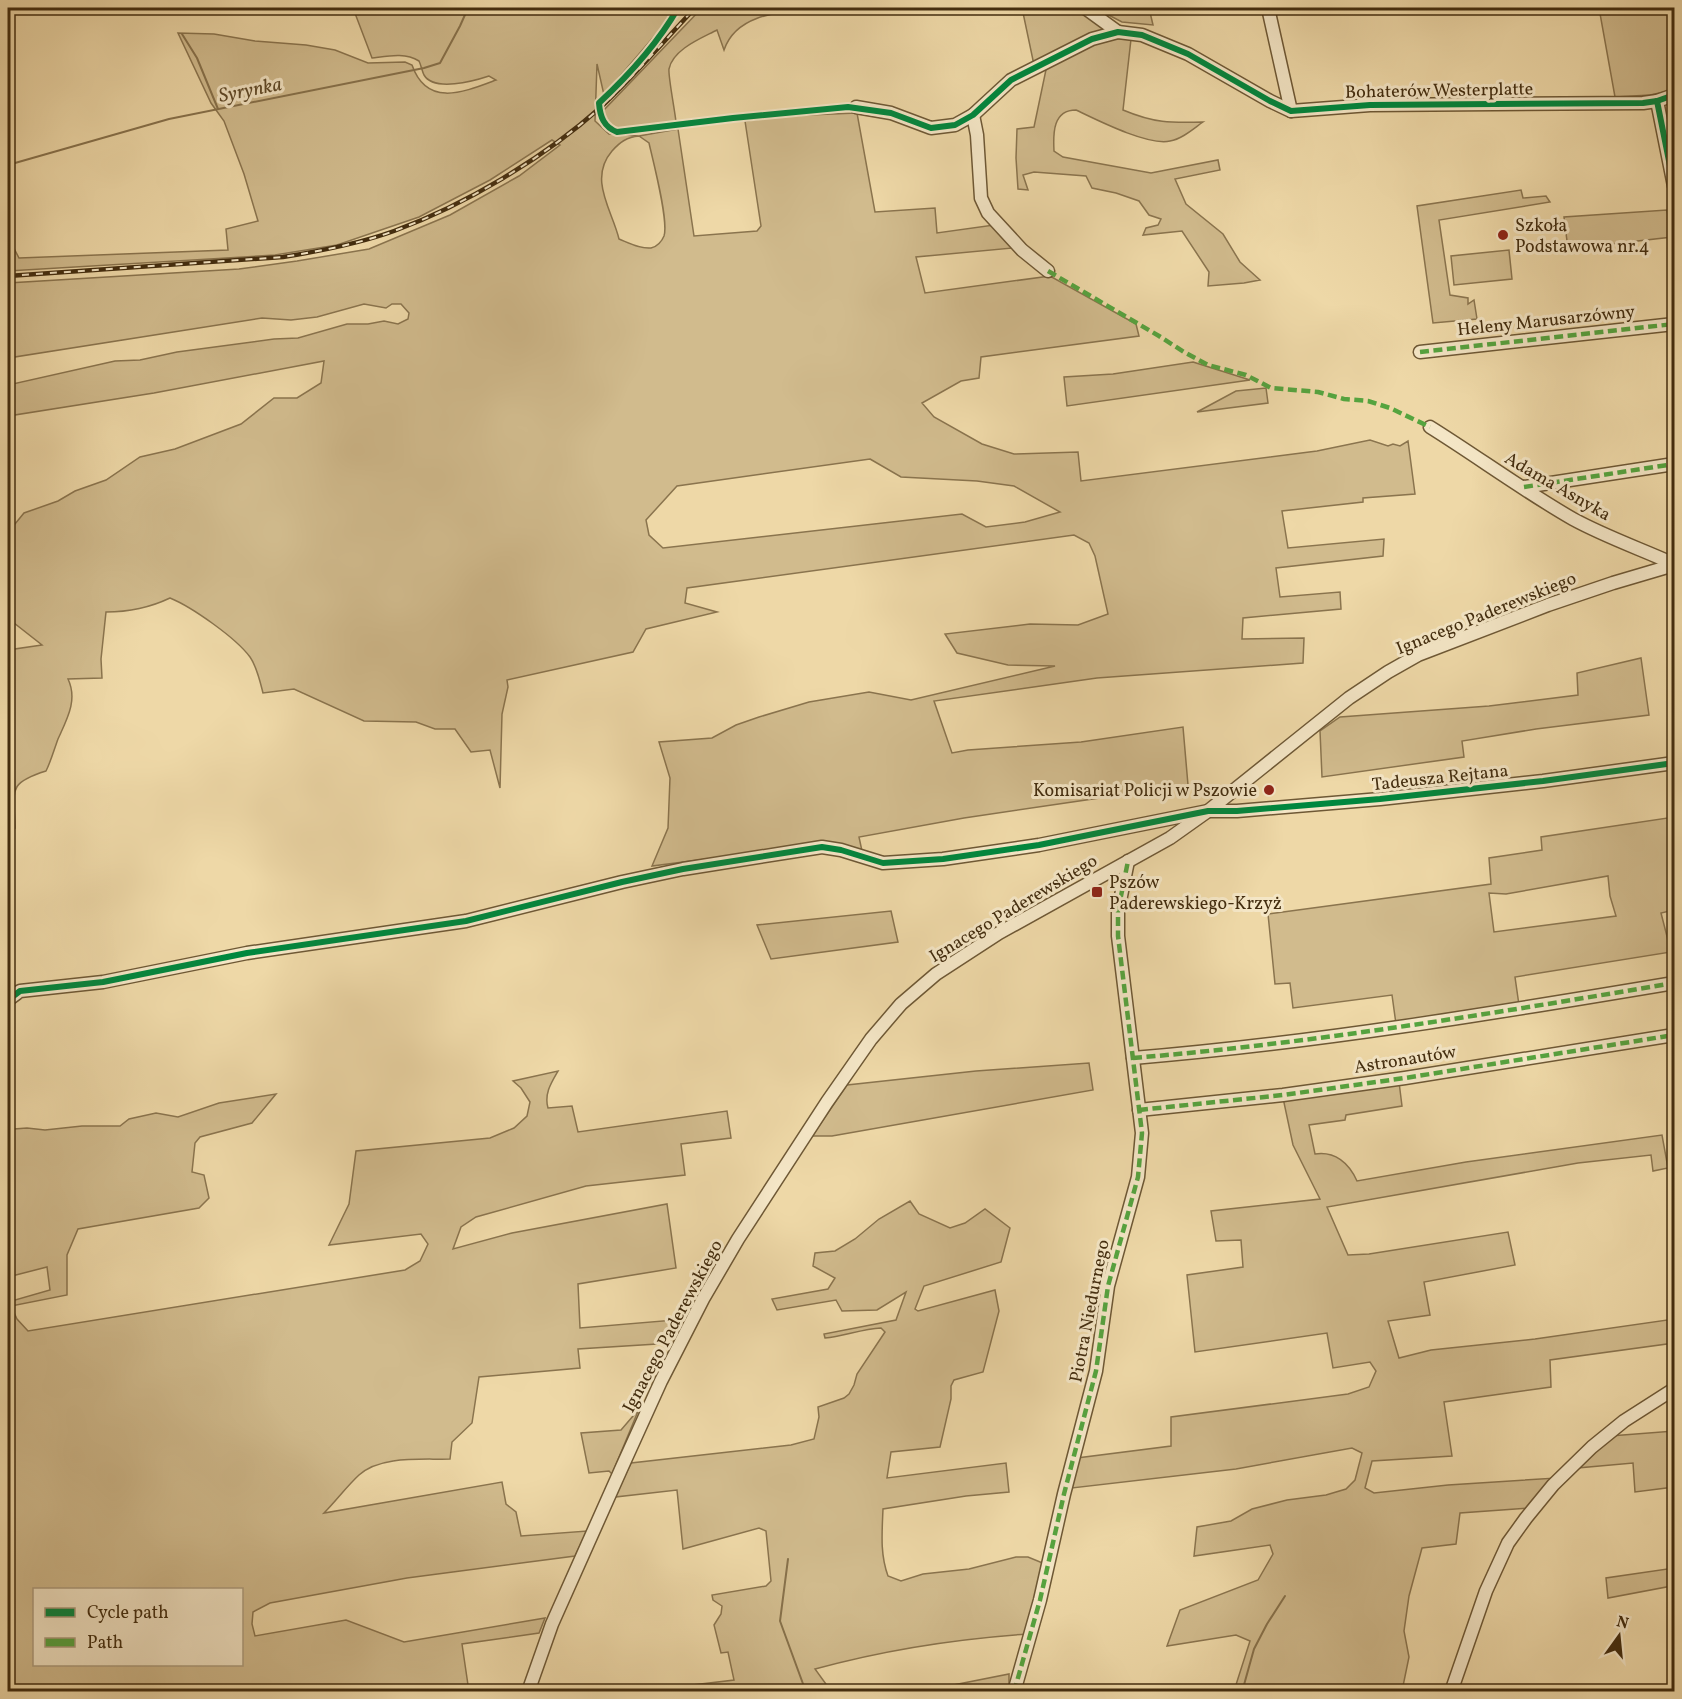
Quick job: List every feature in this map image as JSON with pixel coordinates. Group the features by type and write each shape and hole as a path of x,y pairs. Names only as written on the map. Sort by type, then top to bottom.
{"street":[{"path":"1085,8 1118,32"},
{"path":"1268,8 1291,111"},
{"path":"856,107 891,113 931,128 955,125 973,115 1011,80 1092,39 1118,32 1142,35 1188,54 1291,111"},
{"name":"Bohaterów Westerplatte","path":"1291,111 1370,105 1643,103 1674,95"},
{"path":"1657,101 1674,186"},
{"path":"973,115 977,135 981,198 988,213 1022,250 1048,271"},
{"name":"Heleny Marusarzówny","path":"1420,352 1674,324"},
{"name":"Adama Asnyka","path":"1430,427 1491,469 1524,487 1571,518 1674,564"},
{"path":"1524,487 1674,464"},
{"name":"Ignacego Paderewskiego","path":"528,1692 552,1624 656,1391 687,1328 738,1239 827,1102 871,1039 901,1004 957,960 999,933 1170,838 1208,811 1348,698 1388,672 1418,656 1581,594 1674,564"},
{"name":"Tadeusza Rejtana","path":"8,1000 20,991 103,982 247,953 466,921 622,882 822,847 841,850 883,864 943,859 1039,845 1208,811 1301,806 1543,781 1674,763"},
{"name":"Piotra Niedurnego","path":"1014,1692 1040,1600 1064,1494 1096,1371 1108,1286 1138,1177 1143,1139 1118,936 1118,911 1128,861"},
{"path":"1133,1058 1222,1051 1455,1020 1674,983"},
{"name":"Astronautów","path":"1139,1110 1254,1099 1674,1035"},
{"path":"1451,1692 1486,1591 1508,1543 1526,1518 1553,1485 1592,1447 1624,1421 1674,1389"}],"shaded area":[{"path":"353,8 674,8 657,33 604,95 597,64 595,121 609,134 639,136 678,129 694,236 757,231 761,226 745,121 783,116 857,113 875,212 935,208 937,233 994,225 1013,248 916,257 925,293 1050,276 1136,324 1139,336 981,357 979,378 961,381 922,403 934,417 982,444 1014,454 1078,452 1081,481 1317,451 1370,440 1388,446 1393,444 1400,446 1408,441 1415,494 1363,498 1363,502 1282,511 1288,548 1384,539 1383,556 1276,568 1280,597 1340,592 1341,609 1243,618 1242,639 1304,638 1303,663 1097,678 934,701 952,753 1081,742 1183,727 1188,785 964,818 859,837 862,851 730,856 652,866 668,828 670,778 659,742 712,738 736,725 809,702 869,692 911,700 1055,666 1008,665 957,653 945,634 1030,624 1078,625 1108,614 1095,556 1089,543 1074,535 687,588 685,603 717,612 646,629 633,652 507,680 508,687 502,714 500,788 490,750 471,752 455,729 435,729 416,722 364,721 294,689 263,693 255,665 243,649 213,624 170,598 139,609 106,612 101,659 102,678 68,679 72,702 65,724 46,771 33,775 19,784 14,796 15,828 8,829 8,650 42,645 14,623 8,624 8,536 10,530 24,513 106,480 140,457 175,449 241,424 274,398 297,398 321,383 324,361 154,393 8,416 8,385 115,361 140,360 177,352 298,338 347,324 384,321 398,324 408,319 409,313 401,304 392,304 386,308 364,304 317,317 291,320 262,318 8,358 8,283 239,269 369,249 450,215 519,176 560,145 552,140 490,180 419,217 337,245 275,255 8,271 8,237 19,258 228,250 226,229 258,221 244,174 224,121 211,103 178,33 214,34 255,41 306,45 335,50 368,63 405,62 412,65 427,87 437,92 459,92 496,80 489,76 455,84 436,83 424,75 419,61 414,58 396,55 372,58","holes":["639,136 649,143 660,191 665,228 664,236 659,244 647,248 619,239 604,195 602,172 612,151 624,140","870,459 901,477 977,481 1014,486 1060,512 1025,522 986,527 962,514 663,548 649,535 646,520 677,486"]},
{"path":"702,8 818,8 777,13 750,21 730,37 724,50 717,30 696,41 676,56 669,69 676,122 635,129 613,127 603,111"},
{"path":"1022,8 1082,8 1108,30 1034,65"},
{"path":"1095,8 1149,8 1153,25 1122,22"},
{"path":"1599,8 1668,8 1674,41 1674,90 1650,95 1615,97"},
{"path":"1116,36 1131,39 1123,110 1144,118 1162,121 1203,122 1179,138 1161,142 1136,136 1076,110 1068,111 1059,118 1056,124 1054,151 1063,157 1151,173 1218,160 1220,170 1175,179 1186,204 1223,234 1240,262 1260,280 1208,286 1209,272 1182,231 1143,235 1146,228 1158,225 1161,219 1149,215 1139,201 1092,188 1086,176 1034,172 1023,175 1028,190 1018,189 1017,129 1034,127 1048,60"},
{"path":"1521,190 1523,198 1546,196 1550,202 1439,220 1450,295 1468,298 1468,304 1474,300 1477,319 1433,323 1417,206"},
{"path":"1667,210 1672,237 1568,249 1564,217"},
{"path":"1509,250 1512,279 1454,285 1451,256"},
{"path":"1193,362 1250,380 1067,406 1064,377 1113,374"},
{"path":"1266,388 1268,403 1197,412 1236,391"},
{"path":"1641,658 1649,715 1462,741 1464,757 1322,777 1320,731 1340,717 1489,706 1578,695 1577,673"},
{"path":"1674,817 1674,910 1661,913 1671,952 1515,977 1519,1005 1396,1024 1392,995 1293,1008 1290,983 1275,984 1268,914 1491,884 1489,858 1542,850 1541,837","holes":["1608,876 1610,896 1616,916 1494,932 1489,893 1506,894"]},
{"path":"891,911 898,942 771,959 757,925"},
{"path":"1089,1063 1093,1090 832,1136 812,1136 847,1085 976,1071"},
{"path":"558,1071 548,1093 548,1108 572,1106 578,1132 727,1111 731,1138 681,1144 685,1175 586,1186 476,1217 461,1227 453,1249 512,1233 667,1204 676,1268 578,1284 580,1328 686,1319 673,1343 578,1349 580,1368 479,1377 472,1423 452,1442 450,1459 403,1460 379,1464 359,1475 324,1513 502,1482 506,1504 516,1512 521,1536 587,1531 575,1556 407,1578 270,1603 253,1612 252,1624 255,1636 346,1620 404,1642 545,1618 539,1633 462,1644 468,1685 437,1691 8,1692 8,1302 50,1290 47,1267 8,1277 8,1136 14,1129 45,1130 82,1126 120,1126 129,1119 156,1113 178,1117 219,1103 276,1094 252,1123 200,1137 195,1143 192,1172 204,1175 209,1198 199,1208 78,1229 67,1255 67,1295 11,1306 17,1319 28,1331 405,1270 420,1261 428,1244 421,1234 329,1245 349,1204 356,1151 490,1138 514,1128 527,1116 530,1102 521,1088 513,1081"},
{"path":"1399,1082 1402,1106 1346,1115 1345,1120 1309,1125 1315,1154 1335,1156 1350,1169 1357,1181 1466,1162 1662,1135 1668,1168 1653,1171 1651,1155 1578,1163 1327,1207 1348,1255 1369,1254 1508,1232 1515,1265 1424,1282 1430,1315 1388,1321 1399,1358 1431,1350 1535,1339 1674,1319 1674,1343 1550,1360 1551,1387 1444,1402 1452,1456 1372,1461 1365,1488 1374,1493 1448,1485 1556,1478 1529,1508 1460,1513 1456,1544 1422,1548 1409,1596 1404,1631 1409,1657 1402,1691 1234,1691 1250,1641 1236,1635 1167,1646 1180,1610 1258,1580 1273,1554 1270,1545 1194,1556 1197,1527 1231,1521 1252,1509 1287,1500 1326,1495 1346,1489 1355,1480 1362,1453 1352,1448 1236,1469 1072,1488 1077,1458 1171,1446 1171,1417 1348,1394 1369,1387 1376,1371 1370,1362 1333,1368 1327,1333 1195,1352 1187,1275 1243,1267 1241,1240 1216,1241 1211,1211 1320,1199 1293,1145 1283,1098"},
{"path":"910,1201 919,1214 950,1228 965,1223 985,1209 1010,1228 1001,1262 924,1286 915,1309 918,1311 995,1290 999,1311 983,1372 954,1380 951,1386 951,1399 940,1447 891,1452 887,1478 1006,1463 1009,1492 883,1509 882,1543 885,1568 888,1576 901,1581 923,1574 969,1569 1016,1557 1028,1557 1045,1564 1027,1634 920,1646 815,1669 831,1691 642,1691 734,1680 728,1652 721,1653 714,1625 721,1614 722,1606 713,1600 712,1595 766,1586 771,1581 766,1531 759,1528 683,1549 677,1490 615,1497 631,1463 791,1445 814,1439 819,1417 818,1407 849,1394 857,1374 885,1332 881,1328 825,1338 824,1334 896,1320 906,1292 877,1310 842,1311 836,1300 777,1310 772,1299 828,1289 835,1278 813,1266 815,1253 835,1251 855,1239 879,1219"},
{"path":"639,1409 612,1474 609,1471 589,1473 581,1433 621,1430"},
{"path":"1674,1431 1674,1487 1635,1492 1633,1463 1577,1468 1610,1436"},
{"path":"1674,1568 1674,1598 1672,1586 1608,1598 1606,1578"},
{"path":"1009,1674 1009,1691 918,1692"}],"waterway":[{"name":"Syrynka","path":"8,165 169,119 440,63 468,8"},
{"path":"182,34 197,58 218,109"},
{"path":"788,1559 780,1621 806,1692"},
{"path":"1242,1692 1254,1649 1285,1596"}],"railway":[{"path":"8,276 283,257 339,247 394,231 476,194 555,144 601,107 695,8"}],"marked path":[{"path":"1048,271 1208,365 1246,375 1271,388 1318,392 1344,399 1368,401 1390,408 1430,427"},
{"path":"1420,352 1674,324"},
{"path":"1524,487 1674,464"},
{"path":"1014,1692 1040,1600 1064,1494 1096,1371 1108,1286 1138,1177 1142,1133 1118,936 1118,911 1128,861"},
{"path":"1133,1058 1337,1036 1674,983"},
{"path":"1139,1110 1283,1095 1405,1078 1674,1035"}],"cycle path":[{"path":"678,8 642,58 599,103 604,121 613,130 617,132 848,107 891,113 931,128 955,125 973,115 1011,80 1092,39 1118,32 1142,35 1188,54 1291,111 1370,105 1643,103 1674,95"},
{"path":"1657,101 1674,186"},
{"path":"8,1000 20,991 103,982 247,953 466,921 683,869 822,847 841,850 883,863 943,859 1039,845 1208,811 1237,811 1380,799 1543,781 1674,763"}],"place":[{"name":"Szkoła Podstawowa nr.4","path":"1503,235"},
{"name":"Komisariat Policji w Pszowie","path":"1269,790"},
{"name":"Pszów Paderewskiego-Krzyż","path":"1097,892"}]}
